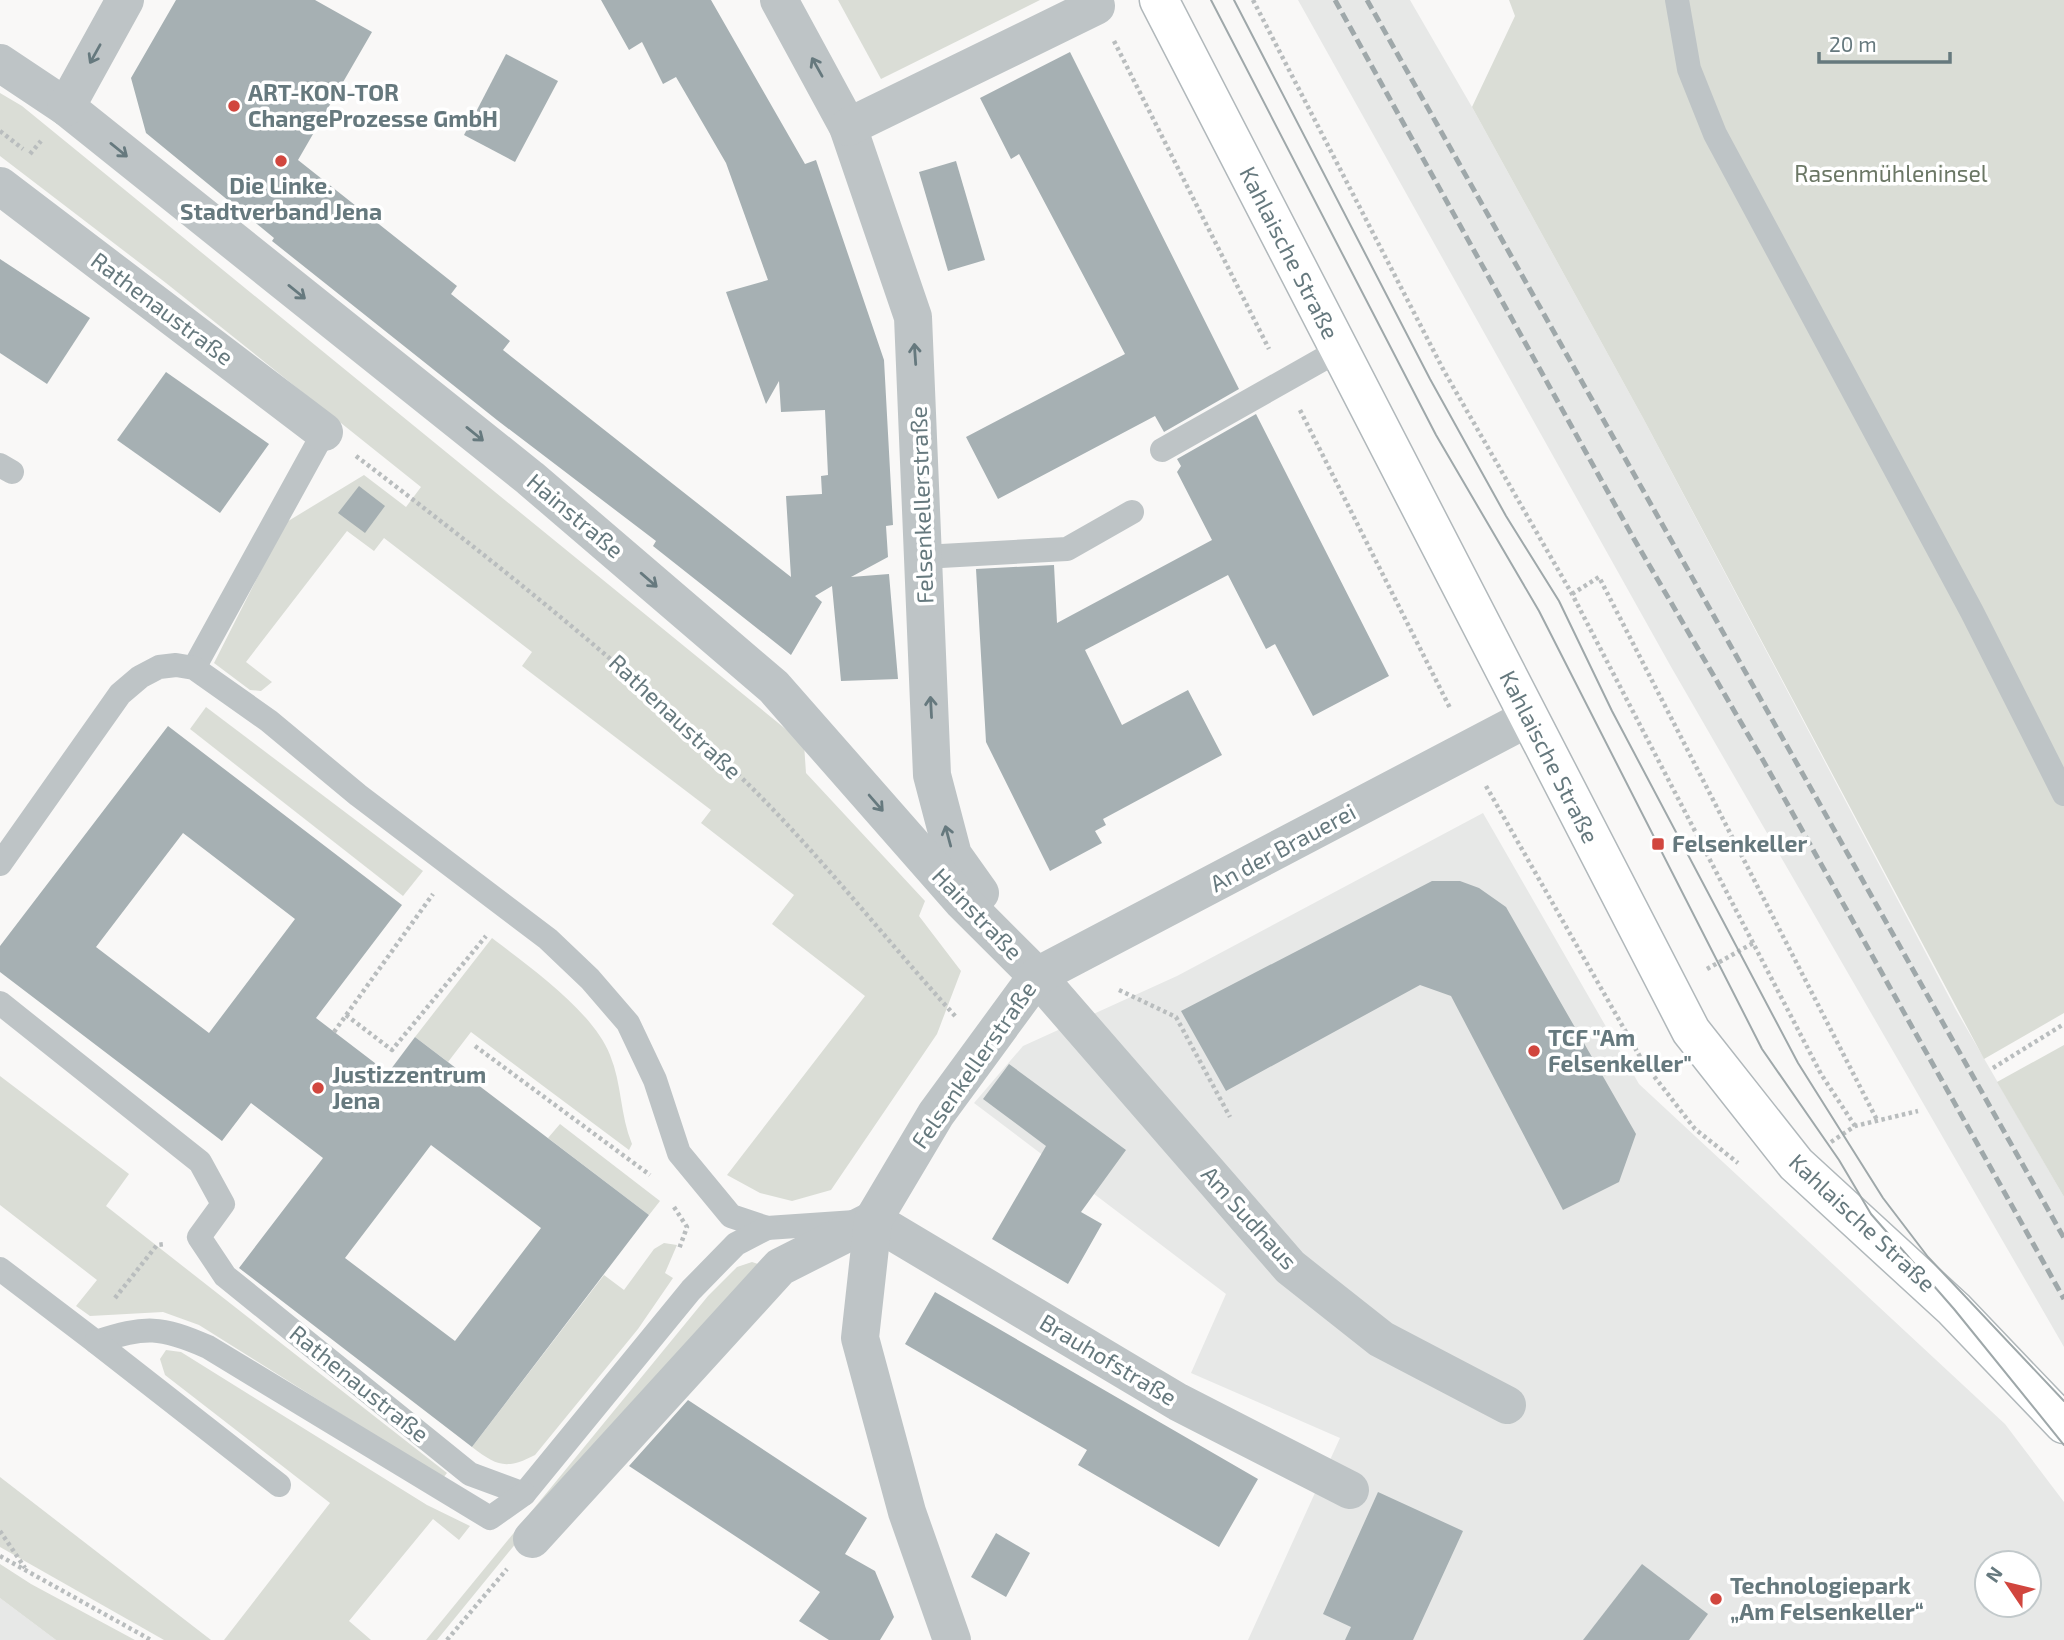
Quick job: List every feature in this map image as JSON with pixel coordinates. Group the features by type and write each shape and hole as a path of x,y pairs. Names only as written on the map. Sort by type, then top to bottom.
{"main road":[{"name":"Kahlaische Straße","path":"1159,0 1691,1031 1796,1164 1954,1309 2064,1424"}],"street":[{"path":"66,107 125,0"},
{"name":"Felsenkellerstraße","path":"779,0 848,127 913,317 932,775 953,855 1037,976 936,1114 873,1220 860,1338 907,1512 953,1640"},
{"path":"848,127 1096,6"},
{"name":"Hainstraße","path":"0,62 66,107 519,470 774,687 962,901 1037,976"},
{"name":"Rathenaustraße","path":"0,186 324,432"},
{"name":"An der Brauerei","path":"1037,976 1528,718"},
{"name":"Am Sudhaus","path":"1037,976 1290,1267 1381,1339 1507,1405"},
{"path":"533,1539 780,1267 873,1220"},
{"name":"Brauhofstraße","path":"873,1220 1178,1402 1350,1490"}],"lane":[{"path":"1677,0 1689,69 1715,134 1972,612 2064,794"},
{"path":"1162,450 1339,350"},
{"path":"194,668 324,432"},
{"path":"923,557 1067,549 1132,513"},
{"path":"0,864 120,694 140,677 159,667 176,665 194,668 269,721 358,795 548,939 590,979 628,1023 640,1046 679,1153 731,1216 767,1228 873,1220"},
{"path":"0,1003 200,1162 223,1204 199,1237"},
{"path":"91,1338 150,1329 176,1333 208,1347 490,1518 524,1494 696,1285 736,1244 767,1228"},
{"name":"Rathenaustraße","path":"199,1237 225,1276 470,1474 524,1494"},
{"path":"0,1269 279,1485"}],"path":[{"path":"1253,0 1444,371 1572,594 1755,942 1821,1074 1855,1126 1918,1111"},
{"name":"Rathenaustraße","path":"324,432 512,574 650,691 754,791 984,1048"},
{"path":"1572,594 1599,577 1877,1120"},
{"path":"334,1032 437,889"},
{"path":"346,1015 392,1050 491,929"},
{"path":"1701,960 1706,970 1755,942"},
{"path":"1119,990 1176,1017 1230,1117"},
{"path":"1993,1068 2064,1024"},
{"path":"475,1046 659,1182 648,1164"},
{"path":"668,1196 687,1227 671,1271 696,1285"},
{"path":"91,1338 157,1245 199,1237"},
{"path":"0,1531 28,1571"},
{"path":"447,1640 533,1539"},
{"path":"0,1556 151,1640"}],"shaded area":[{"path":"1298,0 1410,0 1472,107 1643,418 1956,1010 2064,1197 2064,1347 1670,665"},
{"path":"1483,813 1639,1084 2005,1424 2064,1502 2064,1640 1248,1640 1340,1438 1191,1373 1226,1294 974,1103 1023,1046 1177,976"},
{"path":"0,1598 56,1640 0,1640"}],"green space":[{"path":"838,0 1040,0 881,79"},
{"name":"Rasenmühleninsel","path":"1509,0 2064,0 2064,1013 1984,1059 1643,418 1472,107 1515,16"},
{"path":"0,93 22,106 804,744 806,773 925,901 919,916 961,971 937,1034 831,1190 792,1201 760,1193 727,1175 865,996 772,924 794,895 701,823 711,810 522,666 532,652 384,538 374,551 347,531 246,662 272,682 261,691 250,690 214,663 285,523 364,475 406,507 421,487 166,283 0,156"},
{"path":"206,707 423,871 403,896 190,729"},
{"path":"492,938 558,990 602,1038 617,1077 632,1144 629,1150 471,1032 448,1062 415,1037"},
{"path":"2064,1045 2064,1197 1997,1082"},
{"path":"0,1076 129,1174 106,1206 447,1473 443,1478 199,1325 163,1312 90,1316 76,1306 97,1280 0,1205"},
{"path":"560,1124 660,1201 649,1215 548,1138"},
{"path":"664,1243 677,1245 665,1273 673,1278 638,1329 535,1455 516,1463 502,1464 472,1447 604,1275 624,1290 654,1249"},
{"path":"752,1262 764,1266 570,1477 437,1640 426,1640 708,1296 737,1267"},
{"path":"166,1350 181,1352 427,1505 470,1526 459,1540 433,1519 349,1621 371,1640 224,1640 330,1503 165,1375 160,1359"},
{"path":"0,1477 211,1640 164,1640 0,1547"},
{"path":"0,1564 31,1584 135,1640 56,1640 0,1598"}],"building":[{"path":"176,0 315,0 372,32 298,160 457,286 451,294 510,341 503,350 791,577 786,496 822,494 821,476 828,475 825,410 781,412 779,381 766,404 726,292 768,280 726,163 676,77 663,84 642,42 629,50 601,0 711,0 805,164 816,160 884,360 893,525 886,526 888,557 851,577 889,574 898,679 841,681 832,586 815,596 822,602 791,655 653,546 656,541 497,420 272,241 274,238 146,133 131,78"},
{"path":"1070,52 1239,389 1164,432 1155,416 998,499 966,437 1125,354 1019,154 1011,159 980,98"},
{"path":"506,54 558,81 515,162 464,135"},
{"path":"956,161 985,260 948,271 919,172"},
{"path":"0,259 90,318 47,384 0,353"},
{"path":"166,372 269,444 220,513 117,440"},
{"path":"1256,414 1389,676 1313,716 1275,644 1266,649 1228,575 1085,650 1122,725 1188,690 1222,755 1103,819 1106,825 1095,831 1102,843 1050,871 986,742 976,569 1054,565 1057,623 1212,540 1177,472 1181,466 1177,459"},
{"path":"359,486 385,506 365,533 338,513"},
{"name":"Justizzentrum Jena","path":"168,726 402,905 316,1018 388,1073 415,1037 649,1215 472,1447 239,1268 323,1158 251,1103 222,1141 0,972 0,946","holes":["183,833 295,919 209,1033 96,947","431,1145 541,1228 455,1341 345,1258"]},
{"name":"TCF \"Am Felsenkeller\"","path":"1432,881 1460,881 1479,888 1506,907 1636,1134 1619,1182 1563,1210 1451,996 1420,985 1226,1091 1181,1011"},
{"path":"1009,1064 1126,1150 1081,1212 1102,1224 1068,1284 992,1239 1046,1146 983,1099"},
{"path":"935,1292 1258,1479 1219,1547 1078,1465 1087,1450 905,1344"},
{"path":"688,1400 867,1518 845,1554 875,1571 894,1617 880,1640 829,1640 799,1621 820,1592 629,1466"},
{"path":"1378,1492 1463,1531 1413,1640 1345,1640 1351,1627 1323,1614"},
{"path":"996,1533 1030,1553 1006,1597 971,1577"},
{"path":"1642,1564 1708,1614 1689,1640 1583,1640"}],"tram line":[{"path":"1211,0 1436,435 1539,611 1762,1049 1839,1160 1871,1214 1954,1309 2064,1445"},
{"path":"1234,0 1430,379 1506,516 1559,601 1612,711 1798,1063 1883,1198 1928,1257 2064,1401"}],"railway":[{"path":"1335,0 1634,539 1764,762 2064,1299"},
{"path":"1367,0 2064,1238"}],"place":[{"name":"ART-KON-TOR ChangeProzesse GmbH","path":"234,106"},
{"name":"Die Linke. Stadtverband Jena","path":"281,161"},
{"name":"Felsenkeller","path":"1658,844"},
{"name":"TCF \"Am Felsenkeller\"","path":"1534,1051"},
{"name":"Justizzentrum Jena","path":"318,1088"},
{"name":"Technologiepark „Am Felsenkeller“","path":"1716,1599"}]}
